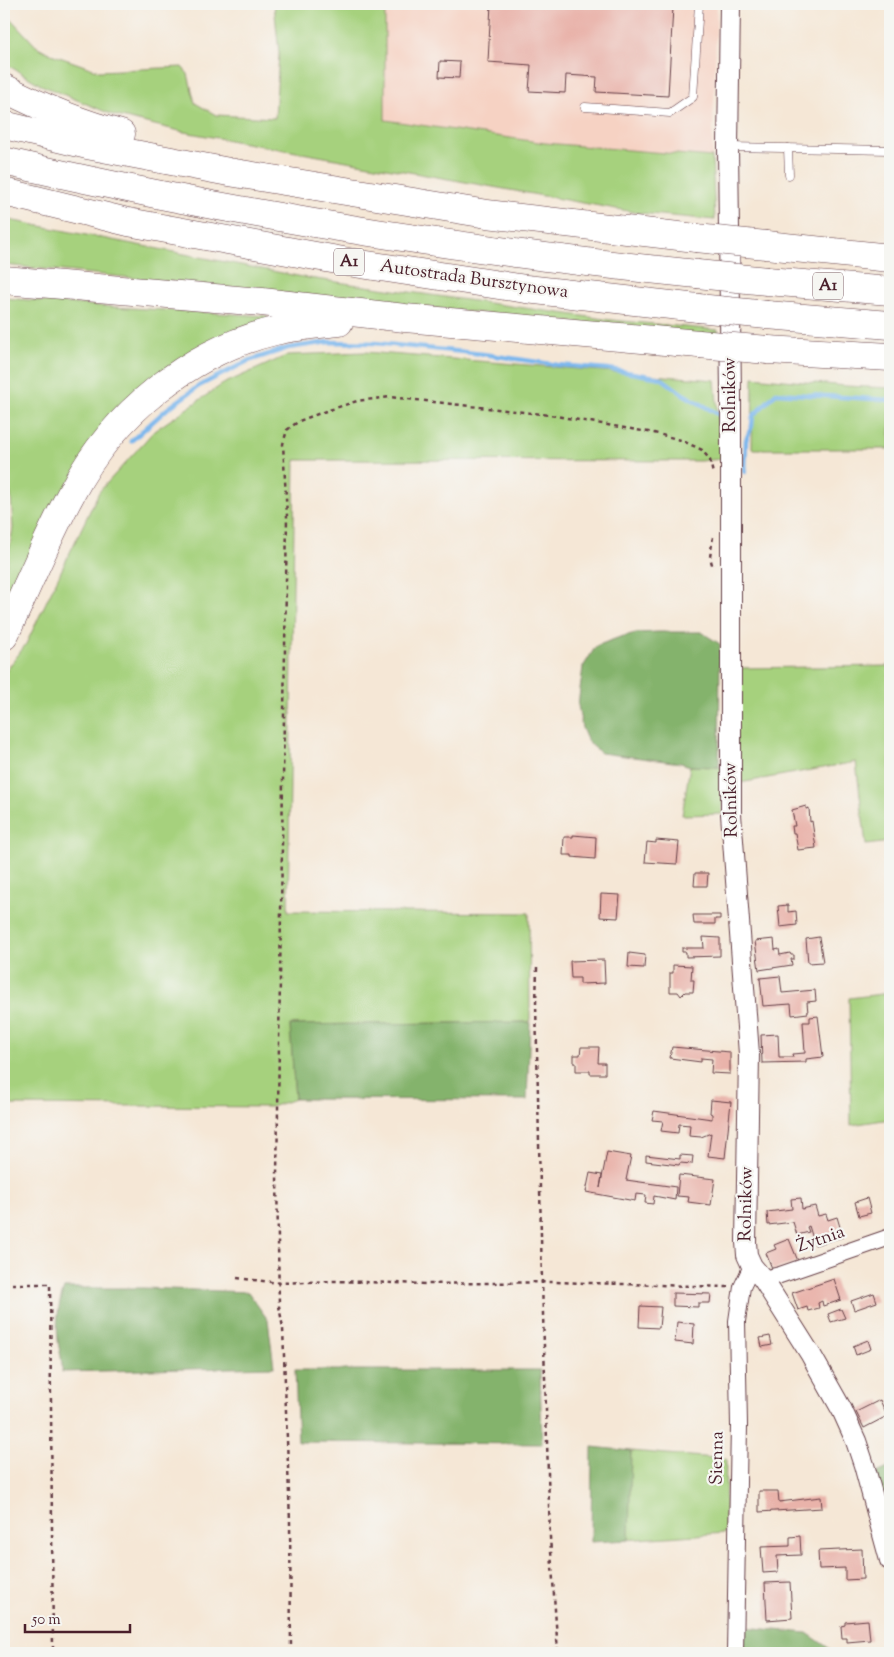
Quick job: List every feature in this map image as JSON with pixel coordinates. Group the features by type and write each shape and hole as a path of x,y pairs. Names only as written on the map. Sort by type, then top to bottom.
{"highway":[{"path":"4,88 86,125 125,135 229,172"},
{"path":"4,125 87,144 229,172 487,214 890,258"},
{"name":"Autostrada Bursztynowa","path":"4,161 216,206 336,227 574,261 767,281 890,291"},
{"name":"Autostrada Bursztynowa","path":"4,192 128,222 354,263 526,289 767,315 890,325"},
{"path":"4,280 243,300 405,318 768,350 890,357"},
{"path":"4,636 73,490 100,448 129,416 163,385 198,362 235,344 274,331 308,325 405,318"}],"street":[{"name":"Rolników","path":"730,4 728,147 731,573 730,814 750,1054 747,1255 811,1356 842,1410 862,1457 890,1560"},
{"name":"Żytnia","path":"757,1273 806,1266 890,1237"},
{"name":"Sienna","path":"735,1653 739,1425 737,1321 742,1287 757,1273"}],"lane":[{"path":"585,108 670,113 693,97 699,4"},
{"path":"728,147 890,150"},
{"path":"788,148 789,175"}],"path":[{"path":"291,1653 290,1512 283,1328 279,1306 277,1175 287,516 283,444 287,430 299,421 357,401 390,397 550,415 654,433 681,440 702,450 710,460 714,479"},
{"path":"713,535 710,557 712,566 716,573 731,573"},
{"path":"537,968 536,1003 542,1282 550,1537 558,1653"},
{"path":"237,1278 279,1283 426,1284 542,1282 742,1287"},
{"path":"4,1284 50,1284 53,1653"}],"shaded area":[{"path":"385,4 717,4 712,157 545,143 385,120"}],"green space":[{"path":"274,4 385,4 385,120 545,143 712,157 715,220 639,213 184,132 113,115 41,85 4,63 4,17 9,17 36,46 51,54 99,71 182,67 188,74 195,103 216,115 275,118 279,53"},
{"path":"4,219 308,278 611,320 718,330 719,337 4,265"},
{"path":"4,298 113,307 267,316 268,322 150,380 4,614 4,581 13,528 11,496 4,462"},
{"path":"365,352 715,380 722,459 700,461 295,460 288,911 529,913 530,1022 290,1025 295,1099 271,1107 4,1105 4,674 26,644 99,492 154,431 223,384 288,355"},
{"path":"753,377 846,386 890,388 890,449 752,449"},
{"path":"701,632 720,644 719,767 690,766 681,763 601,753 588,742 582,728 578,705 583,667 596,646 636,633"},
{"path":"890,666 890,842 866,845 856,762 723,786 722,814 682,815 690,766 736,768 738,668"},
{"path":"890,993 890,1119 851,1125 849,998"},
{"path":"530,1022 527,1100 295,1099 290,1025"},
{"path":"64,1288 143,1288 248,1292 268,1320 274,1367 62,1372 57,1320"},
{"path":"295,1370 540,1370 542,1444 298,1442"},
{"path":"592,1447 631,1451 629,1540 591,1542"},
{"path":"631,1451 726,1459 725,1533 623,1540"},
{"path":"888,1468 890,1469 890,1522 877,1485 877,1473"},
{"path":"744,1627 807,1633 836,1653 744,1653"}],"building":[{"path":"491,4 652,4 652,6 673,7 668,96 596,92 597,77 566,75 565,93 529,91 531,65 488,62"},
{"path":"440,61 460,62 459,78 439,77"},
{"path":"806,806 806,809 809,808 816,848 798,850 795,833 793,833 792,826 795,826 792,810"},
{"path":"573,835 596,837 595,859 563,855 564,837 573,837"},
{"path":"656,840 679,842 677,864 645,862 647,842 656,843"},
{"path":"695,873 708,873 707,886 694,886"},
{"path":"601,894 620,895 618,918 600,917"},
{"path":"788,905 788,912 796,911 797,925 780,927 778,906"},
{"path":"693,915 720,915 720,919 715,919 715,924 694,924"},
{"path":"703,937 720,938 720,956 686,957 686,952 682,952 682,948 704,948"},
{"path":"819,937 823,962 808,963 806,939"},
{"path":"774,939 775,950 779,949 780,955 790,953 794,955 794,959 791,959 792,965 759,970 755,941"},
{"path":"629,953 645,955 644,968 628,967"},
{"path":"604,960 605,983 580,984 580,978 571,978 570,961"},
{"path":"673,965 692,966 691,980 694,980 693,992 685,992 681,996 678,992 670,992 670,973 673,973"},
{"path":"780,976 782,993 815,990 816,1001 807,1002 808,1013 792,1015 791,1004 763,1006 760,978"},
{"path":"818,1016 823,1057 806,1059 806,1062 762,1063 761,1035 778,1034 779,1057 793,1057 792,1054 805,1053 803,1022 810,1022 810,1017"},
{"path":"581,1047 599,1047 598,1063 605,1063 605,1074 590,1074 590,1071 576,1071 574,1055 580,1055"},
{"path":"672,1047 730,1052 730,1074 711,1073 712,1059 701,1058 701,1062 670,1058"},
{"path":"711,1100 731,1102 725,1158 708,1156 711,1133 701,1137 689,1136 690,1125 679,1124 678,1133 661,1131 663,1121 652,1120 654,1111 712,1119 712,1114 710,1113"},
{"path":"607,1152 631,1156 626,1180 676,1187 675,1200 654,1196 653,1204 645,1203 646,1195 636,1194 635,1201 586,1192 590,1173 602,1175 600,1188"},
{"path":"646,1155 680,1159 680,1155 693,1156 692,1164 680,1163 679,1165 646,1161"},
{"path":"679,1175 715,1179 711,1205 688,1202 689,1197 677,1196"},
{"path":"801,1198 802,1209 815,1206 818,1216 826,1214 828,1220 837,1217 843,1237 815,1245 809,1226 807,1227 809,1232 797,1235 793,1222 768,1225 767,1212 792,1209 791,1199"},
{"path":"867,1198 871,1213 859,1216 855,1202"},
{"path":"789,1239 798,1261 773,1271 766,1253 776,1249 774,1245"},
{"path":"834,1279 841,1300 823,1306 822,1301 818,1303 819,1308 808,1311 807,1307 798,1310 792,1293"},
{"path":"673,1293 711,1294 710,1303 698,1303 698,1307 673,1306"},
{"path":"874,1293 877,1302 854,1310 851,1301"},
{"path":"640,1306 661,1307 659,1328 639,1327"},
{"path":"841,1309 845,1318 831,1322 828,1314"},
{"path":"677,1322 694,1324 693,1344 675,1342"},
{"path":"770,1336 772,1345 762,1347 760,1338"},
{"path":"868,1340 871,1349 856,1355 853,1346"},
{"path":"880,1400 887,1416 864,1428 856,1412"},
{"path":"759,1491 778,1491 779,1502 821,1497 822,1508 759,1512"},
{"path":"800,1536 801,1555 777,1556 778,1572 763,1573 761,1547 790,1546 790,1537"},
{"path":"862,1549 863,1579 845,1580 845,1568 819,1569 818,1551"},
{"path":"790,1582 792,1618 767,1620 765,1583"},
{"path":"868,1620 870,1640 847,1642 847,1638 842,1638 841,1626 845,1625 845,1622"}],"waterway":[{"path":"131,441 167,409 199,386 248,361 288,348 329,342 375,343 483,354 558,365 608,369 661,378 683,394 720,415"},
{"path":"745,472 746,440 752,426 753,416 776,393 890,400"}]}
